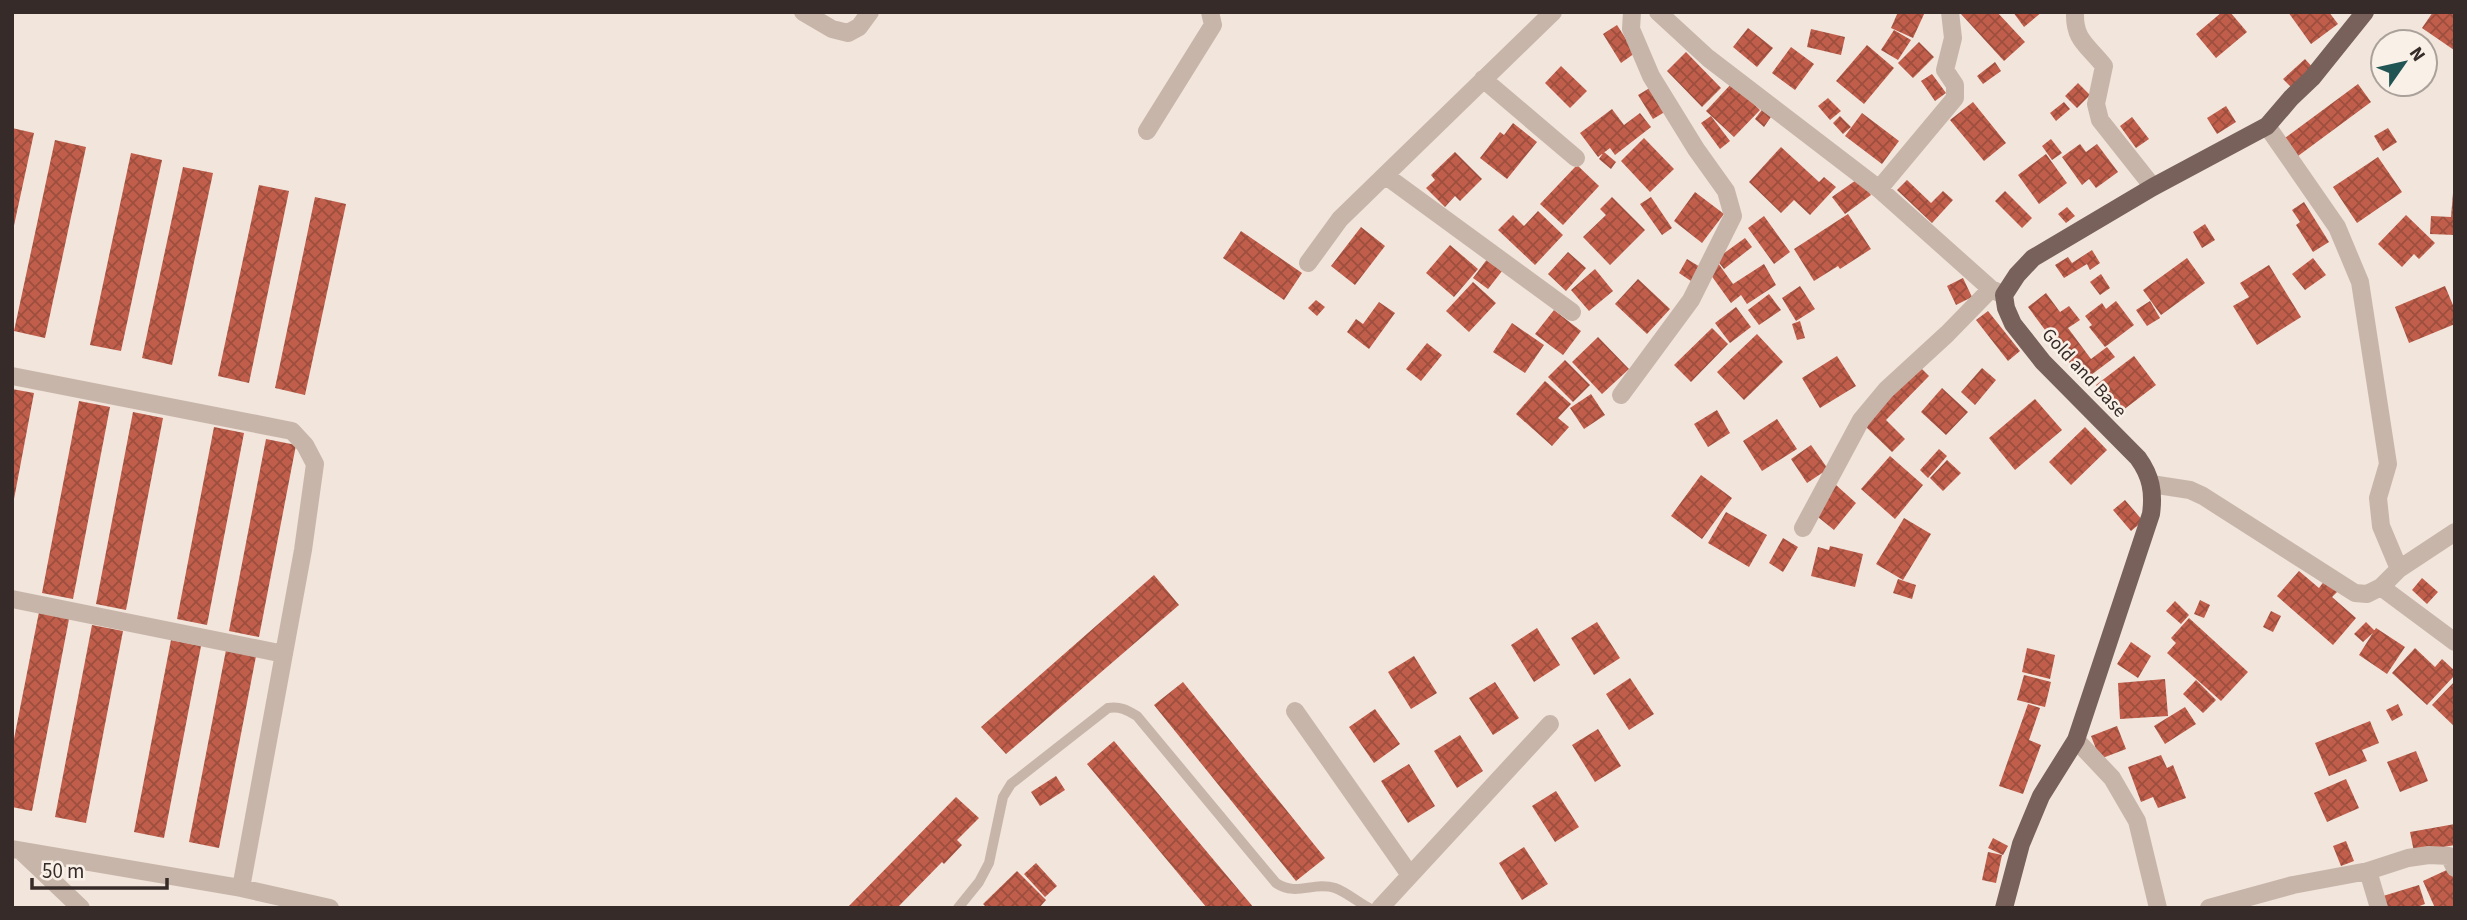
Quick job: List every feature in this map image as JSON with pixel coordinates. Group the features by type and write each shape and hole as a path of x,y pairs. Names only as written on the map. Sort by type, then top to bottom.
{"main road":[{"path":"1997,292 2033,258 2153,187 2267,126 2291,97 2312,78 2365,12"},
{"name":"Gold and Base","path":"1997,292 2013,324 2043,362 2138,458 2151,484"},
{"path":"2004,908 2021,844 2041,796 2076,740 2151,514 2151,484"}],"street":[{"path":"803,12 832,29 848,33 859,27 870,12"},
{"path":"1147,131 1213,25 1210,12"},
{"path":"1308,263 1340,219 1553,12"},
{"path":"1621,395 1691,300 1733,216 1726,191 1696,149 1651,76 1631,29 1632,12"},
{"path":"1658,12 1708,58 1879,189 1997,292 1886,390 1861,420 1803,528"},
{"path":"1879,189 1955,98 1955,85 1945,70 1953,38 1950,12"},
{"path":"2075,12 2075,27 2082,44 2095,54 2104,66 2096,104 2100,120 2153,187"},
{"path":"1483,79 1576,158"},
{"path":"2267,126 2337,227 2360,282 2388,464 2378,498 2381,526 2399,569"},
{"path":"1386,176 1572,312"},
{"path":"12,376 292,432 305,445 315,464 303,550 241,888"},
{"path":"2151,484 2190,490 2203,496 2355,593 2367,594 2381,587 2399,569 2455,533"},
{"path":"2381,587 2455,642"},
{"path":"12,599 284,654"},
{"path":"1295,711 1410,875"},
{"path":"1380,908 1550,724"},
{"path":"2076,740 2112,778 2137,821 2158,908"},
{"path":"17,850 241,888 330,908"},
{"path":"17,850 80,908"},
{"path":"2209,908 2293,885 2368,871 2408,858 2449,856 2455,868"},
{"path":"2368,871 2379,908"}],"lane":[{"path":"958,908 979,882 989,863 1003,797 1011,784 1108,708 1115,707 1123,708 1137,716 1276,883 1285,889 1293,890 1334,888 1368,908"}],"building":[{"path":"1898,12 1925,12 1913,38 1891,28"},
{"path":"1962,12 1997,12 2025,42 2004,61"},
{"path":"2013,12 2042,12 2024,27"},
{"path":"2222,12 2230,12 2247,32 2216,58 2196,34"},
{"path":"2288,12 2329,12 2338,24 2311,44"},
{"path":"2433,12 2455,12 2454,50 2439,40 2439,28 2422,28"},
{"path":"1617,25 1635,53 1621,63 1603,34"},
{"path":"1748,28 1773,48 1757,67 1733,47"},
{"path":"1811,29 1845,37 1841,55 1807,47"},
{"path":"1894,30 1911,40 1898,60 1881,50"},
{"path":"1919,42 1934,57 1913,78 1898,63"},
{"path":"1867,45 1894,68 1864,104 1836,81"},
{"path":"1791,47 1814,64 1795,90 1772,73"},
{"path":"1686,52 1721,88 1702,107 1667,71"},
{"path":"2305,59 2314,69 2293,89 2283,79"},
{"path":"1995,62 2001,71 1983,84 1977,76"},
{"path":"1561,66 1587,91 1570,108 1545,83"},
{"path":"1932,74 1946,93 1935,101 1921,81"},
{"path":"1732,83 1760,110 1734,137 1706,111"},
{"path":"2078,83 2090,95 2077,108 2065,96"},
{"path":"2358,84 2371,102 2298,156 2285,138"},
{"path":"1653,86 1668,110 1653,119 1638,95"},
{"path":"1828,98 1841,111 1830,120 1818,106"},
{"path":"1973,102 2006,143 1984,161 1950,120"},
{"path":"2064,102 2070,109 2056,121 2050,113"},
{"path":"2226,106 2236,122 2217,134 2207,118"},
{"path":"1764,107 1773,114 1764,127 1755,119"},
{"path":"1612,109 1624,125 1640,113 1651,127 1615,155 1610,148 1598,157 1580,133"},
{"path":"1862,113 1899,141 1882,164 1845,136"},
{"path":"1711,116 1730,141 1720,149 1701,123"},
{"path":"1840,116 1851,127 1843,134 1833,123"},
{"path":"2132,117 2149,139 2136,148 2120,126"},
{"path":"1513,123 1537,142 1507,179 1480,158 1500,132 1504,135"},
{"path":"12,128 34,133 13,230 12,229"},
{"path":"2388,128 2397,142 2383,151 2374,136"},
{"path":"1644,138 1674,169 1650,192 1621,161"},
{"path":"2051,139 2062,153 2052,160 2042,146"},
{"path":"55,140 86,147 45,338 14,331"},
{"path":"2080,144 2086,152 2097,144 2118,172 2096,188 2089,179 2082,185 2062,157"},
{"path":"1781,147 1819,182 1824,177 1836,187 1810,215 1794,200 1781,213 1749,182"},
{"path":"1455,152 1482,179 1460,201 1455,196 1445,207 1426,188 1435,180 1431,175"},
{"path":"1604,152 1616,162 1611,169 1599,159"},
{"path":"131,153 162,160 121,351 90,345"},
{"path":"2046,154 2067,183 2039,204 2018,175"},
{"path":"2378,157 2402,192 2357,223 2333,187"},
{"path":"1577,165 1599,186 1563,225 1540,204"},
{"path":"183,167 213,173 172,365 142,358"},
{"path":"1859,178 1871,195 1845,214 1832,197"},
{"path":"1907,180 1931,203 1943,191 1953,200 1932,223 1897,190"},
{"path":"259,185 289,191 249,383 218,376"},
{"path":"2005,191 2032,218 2022,228 1995,201"},
{"path":"1695,192 1724,214 1702,243 1674,221"},
{"path":"2453,193 2455,235 2430,234 2431,216 2451,217"},
{"path":"315,197 346,204 305,395 275,388"},
{"path":"1612,197 1645,230 1610,265 1583,237 1606,215 1600,209"},
{"path":"1651,197 1672,228 1662,235 1640,204"},
{"path":"2304,202 2329,242 2313,252 2296,225 2300,222 2292,210"},
{"path":"2067,207 2075,216 2066,223 2058,214"},
{"path":"1538,211 1563,235 1535,265 1498,230 1513,215 1524,226"},
{"path":"1848,214 1871,249 1840,269 1838,266 1814,281 1794,249"},
{"path":"2406,215 2435,243 2419,259 2414,254 2402,267 2378,244"},
{"path":"1764,216 1790,252 1774,264 1748,228"},
{"path":"2205,224 2215,240 2202,248 2193,232"},
{"path":"1361,227 1385,246 1355,285 1331,266"},
{"path":"1241,231 1302,273 1284,300 1223,258"},
{"path":"1745,238 1752,247 1724,269 1716,259"},
{"path":"1450,245 1478,269 1454,297 1426,273"},
{"path":"2092,250 2100,263 2090,270 2087,264 2064,278 2055,265 2068,257 2072,263"},
{"path":"1568,252 1586,268 1566,291 1548,274"},
{"path":"1491,254 1506,266 1488,289 1473,278"},
{"path":"2187,258 2205,283 2161,315 2143,290"},
{"path":"2313,258 2326,275 2305,290 2292,274"},
{"path":"1687,259 1700,267 1691,281 1679,273"},
{"path":"1718,263 1733,284 1764,264 1776,285 1747,304 1741,295 1731,303 1708,271"},
{"path":"2269,265 2301,317 2257,345 2233,306 2249,297 2240,283"},
{"path":"1595,269 1613,291 1589,311 1571,290"},
{"path":"2101,274 2110,288 2100,295 2090,282"},
{"path":"1963,278 1972,297 1956,305 1947,286"},
{"path":"1638,279 1670,309 1647,334 1615,304"},
{"path":"1473,282 1496,303 1469,332 1446,311"},
{"path":"1800,286 1815,309 1796,321 1782,298"},
{"path":"2445,286 2455,310 2455,324 2409,343 2395,307"},
{"path":"2046,293 2060,312 2069,306 2080,320 2068,328 2091,359 2107,347 2115,357 2083,381 2028,307"},
{"path":"1769,294 1781,310 1759,325 1748,310"},
{"path":"1316,300 1325,307 1317,316 1308,308"},
{"path":"2116,301 2134,325 2105,347 2089,327 2092,325 2085,316 2102,303 2106,309"},
{"path":"2150,301 2160,318 2147,326 2136,310"},
{"path":"1379,302 1395,313 1369,349 1347,332 1356,319 1363,324"},
{"path":"1736,307 1751,327 1730,343 1715,323"},
{"path":"1554,310 1581,331 1563,355 1535,334"},
{"path":"1988,311 2020,351 2008,361 1976,320"},
{"path":"1800,321 1805,338 1797,340 1792,324"},
{"path":"1512,323 1544,345 1525,373 1493,352"},
{"path":"1712,328 1728,344 1691,382 1674,365"},
{"path":"1757,334 1783,362 1744,400 1717,372"},
{"path":"1598,337 1629,369 1602,394 1572,362"},
{"path":"1427,343 1442,355 1421,381 1406,369"},
{"path":"1837,356 1856,386 1820,408 1802,378"},
{"path":"2134,356 2156,385 2118,414 2096,385"},
{"path":"1565,360 1590,385 1573,402 1548,377"},
{"path":"1920,367 1929,376 1886,420 1905,439 1892,452 1864,425"},
{"path":"1982,368 1996,380 1975,405 1961,392"},
{"path":"1545,381 1571,404 1558,418 1569,427 1552,446 1516,414"},
{"path":"1942,388 1968,412 1946,435 1921,412"},
{"path":"12,389 34,393 14,499 12,499"},
{"path":"1591,394 1605,415 1584,429 1570,408"},
{"path":"2035,399 2062,430 2015,470 1989,438"},
{"path":"79,401 110,407 73,599 42,593"},
{"path":"1717,410 1730,433 1708,447 1694,424"},
{"path":"133,412 163,418 126,610 96,604"},
{"path":"1777,419 1797,449 1762,471 1743,441"},
{"path":"214,427 244,433 207,625 177,619"},
{"path":"2085,427 2107,450 2071,485 2049,462"},
{"path":"266,439 296,445 259,637 229,631"},
{"path":"1811,445 1828,469 1807,483 1791,459"},
{"path":"1939,449 1947,456 1928,478 1920,470"},
{"path":"1890,456 1923,485 1895,519 1861,489"},
{"path":"1947,460 1961,473 1943,491 1930,478"},
{"path":"1701,475 1732,498 1702,539 1671,516"},
{"path":"1836,485 1856,503 1834,530 1813,513"},
{"path":"2125,500 2143,521 2131,531 2113,510"},
{"path":"1726,512 1767,535 1749,567 1708,543"},
{"path":"1904,518 1931,534 1903,580 1876,564"},
{"path":"1783,538 1798,547 1783,572 1769,563"},
{"path":"1830,546 1863,554 1855,587 1811,576 1818,547 1829,550"},
{"path":"2299,571 2319,588 2325,580 2338,591 2332,597 2356,618 2333,645 2277,596"},
{"path":"1154,575 1179,605 1006,754 981,727"},
{"path":"2422,578 2438,592 2427,604 2412,590"},
{"path":"1898,579 1916,585 1912,599 1893,593"},
{"path":"2200,600 2210,605 2204,618 2194,614"},
{"path":"2175,601 2189,615 2181,624 2166,611"},
{"path":"2271,611 2281,616 2273,632 2263,627"},
{"path":"39,612 69,619 32,811 12,807 12,749"},
{"path":"2189,618 2248,672 2221,701 2167,653 2176,643 2171,638"},
{"path":"1597,622 1620,658 1594,675 1571,638"},
{"path":"2366,622 2375,631 2363,642 2354,634"},
{"path":"92,625 123,631 86,823 55,817"},
{"path":"1537,628 1560,665 1534,682 1511,645"},
{"path":"2376,628 2405,647 2387,674 2359,655"},
{"path":"171,640 201,646 164,838 134,832"},
{"path":"2131,642 2151,656 2138,678 2117,664"},
{"path":"2027,648 2055,655 2050,679 2022,672"},
{"path":"2415,648 2435,667 2442,659 2455,671 2455,675 2427,705 2392,673"},
{"path":"226,650 256,656 219,848 189,842"},
{"path":"1414,656 1437,693 1411,709 1388,672"},
{"path":"2024,675 2051,682 2045,707 2017,700"},
{"path":"1630,678 1654,714 1629,730 1606,694"},
{"path":"2165,679 2168,716 2120,719 2118,683"},
{"path":"2196,680 2216,700 2203,713 2183,694"},
{"path":"2455,681 2455,727 2432,705"},
{"path":"1183,682 1325,858 1296,881 1154,705"},
{"path":"1495,682 1519,718 1493,735 1469,698"},
{"path":"2028,704 2040,708 2029,740 2041,745 2023,794 1999,786"},
{"path":"2398,704 2403,715 2392,721 2386,710"},
{"path":"2185,707 2196,724 2165,744 2154,726"},
{"path":"1375,709 1400,744 1374,763 1349,727"},
{"path":"2370,721 2379,743 2362,750 2367,761 2329,776 2315,743"},
{"path":"2117,726 2126,749 2100,759 2091,736"},
{"path":"1598,729 1621,766 1595,782 1572,745"},
{"path":"1460,735 1483,771 1457,788 1434,751"},
{"path":"1114,741 1254,908 1207,908 1087,764"},
{"path":"2416,751 2428,781 2400,792 2387,762"},
{"path":"2161,755 2167,768 2173,765 2186,798 2158,808 2153,797 2141,802 2128,767"},
{"path":"1409,764 1435,806 1408,823 1381,781"},
{"path":"1056,776 1065,790 1040,806 1031,792"},
{"path":"2346,779 2359,808 2327,822 2314,793"},
{"path":"1556,791 1579,827 1555,842 1532,806"},
{"path":"956,797 979,818 957,840 962,845 944,864 942,862 897,908 847,908"},
{"path":"2455,824 2455,845 2414,852 2410,832"},
{"path":"1993,838 2008,846 2003,855 1988,848"},
{"path":"2346,841 2354,861 2341,866 2333,846"},
{"path":"1524,847 1548,884 1522,900 1499,863"},
{"path":"1988,852 2002,855 1996,883 1982,880"},
{"path":"1036,863 1057,886 1045,897 1024,874"},
{"path":"2451,868 2455,875 2455,908 2435,908 2423,881"},
{"path":"1017,871 1046,900 1039,908 987,908 983,904"},
{"path":"2419,885 2425,904 2414,908 2387,908 2383,896"}]}
